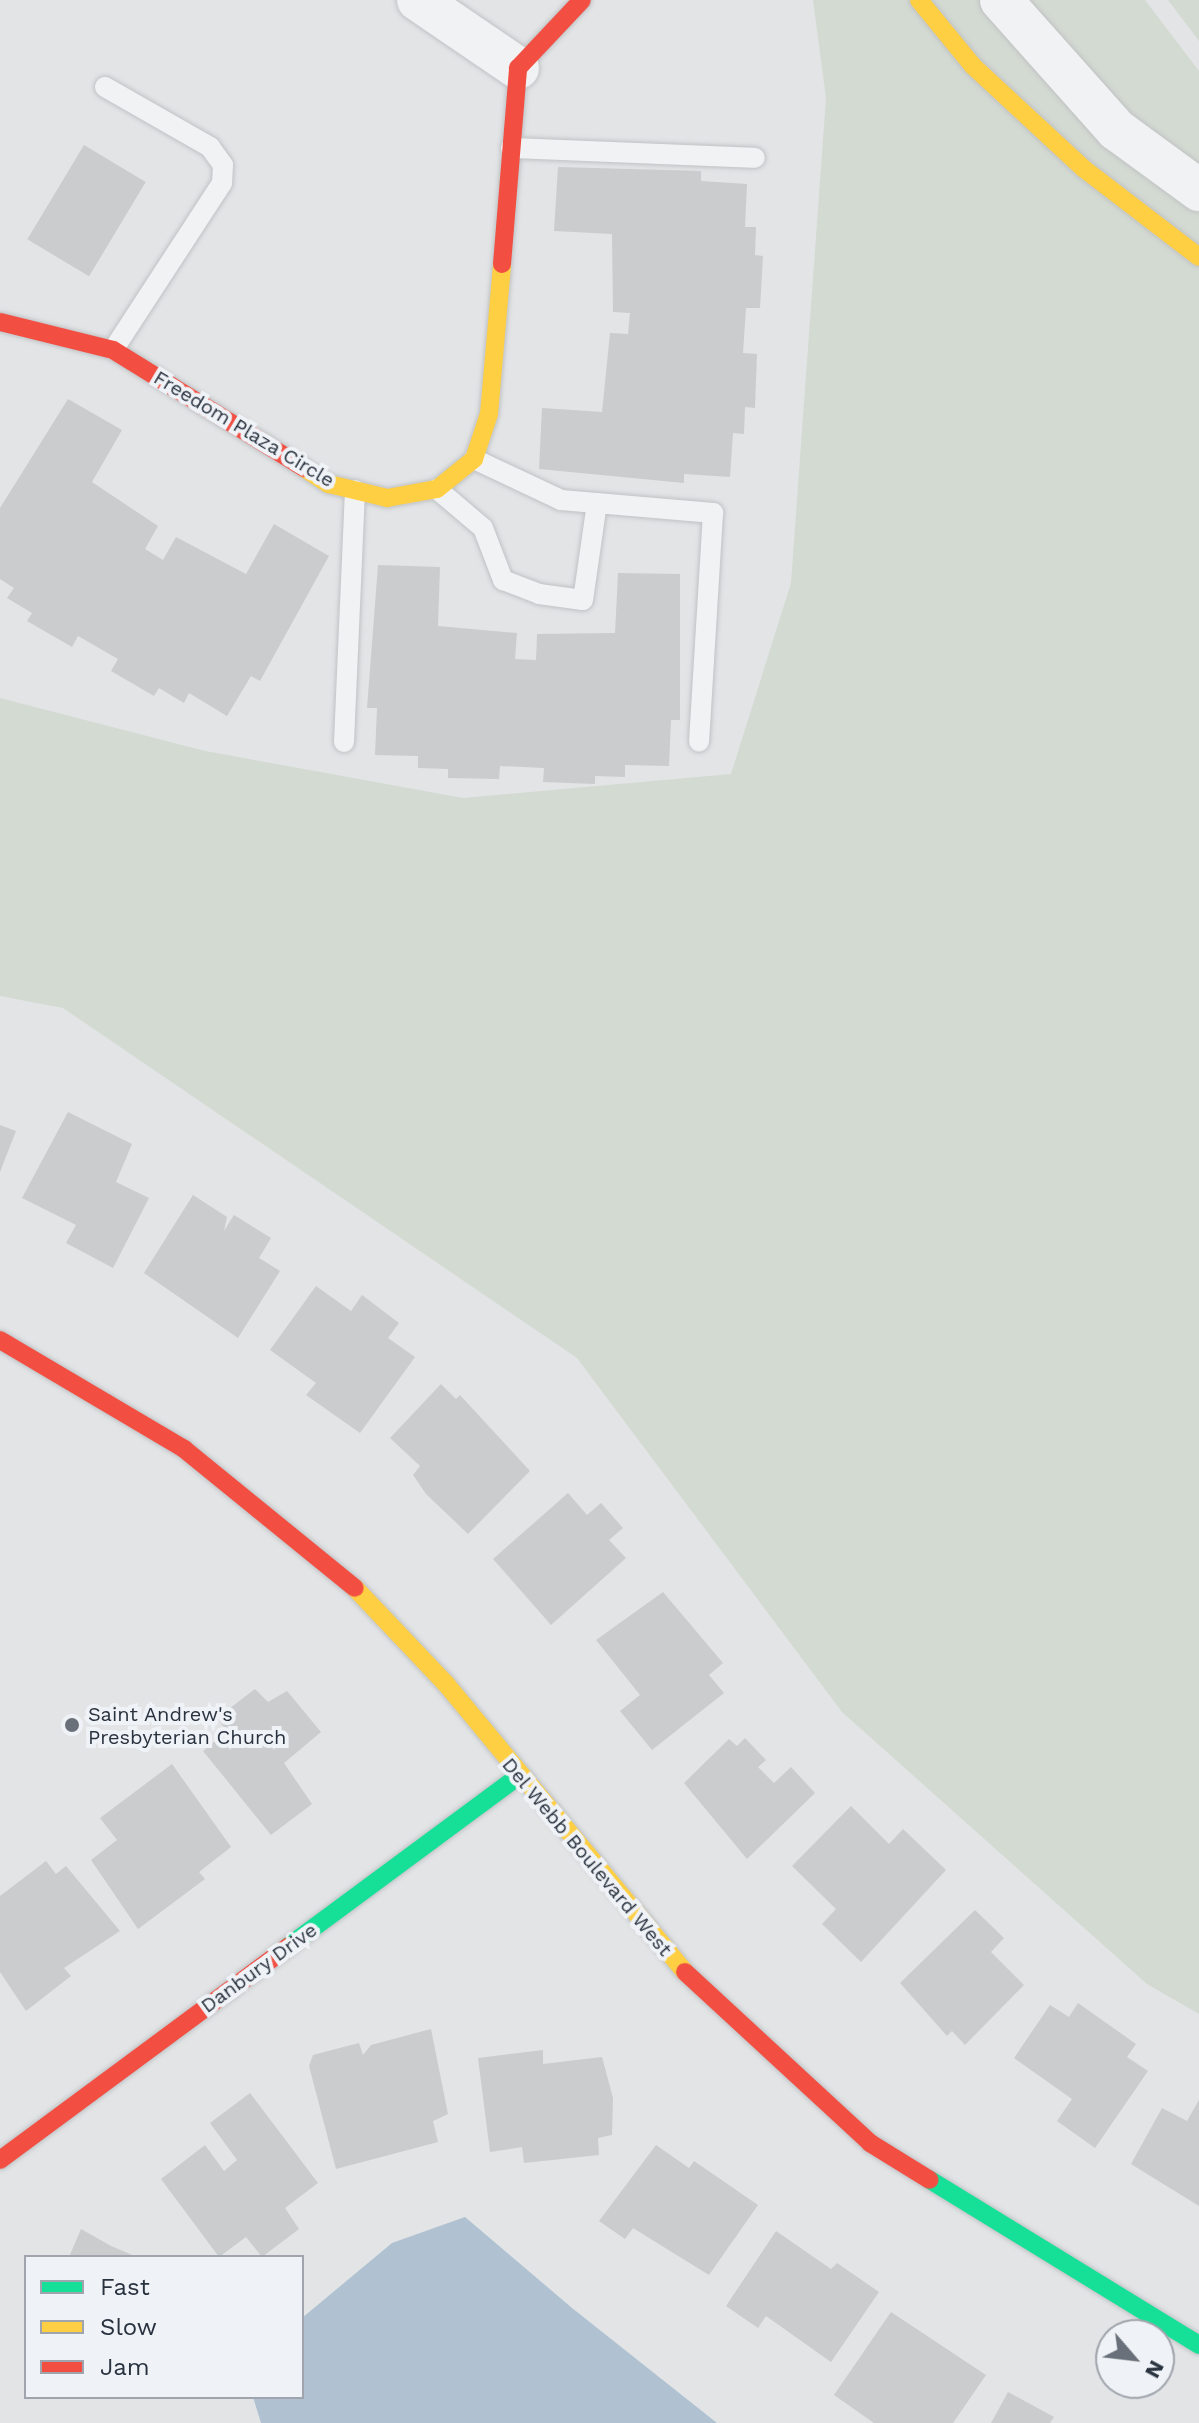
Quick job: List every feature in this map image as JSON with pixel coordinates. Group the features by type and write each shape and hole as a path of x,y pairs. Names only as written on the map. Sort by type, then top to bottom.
{"street":[{"path":"418,0 518,68"},
{"path":"474,459 489,414 518,68 582,0"},
{"path":"919,0 973,66 1083,168 1199,257"},
{"path":"1001,0 1117,130 1199,190"},
{"name":"Freedom Plaza Circle","path":"0,322 113,350 329,484 387,498 437,489 474,459"},
{"name":"Del Webb Boulevard West","path":"0,1340 149,1425 270,1513 401,1634 696,1985 870,2143 1199,2345"},
{"name":"Danbury Drive","path":"0,2160 519,1776"}],"lane":[{"path":"105,87 210,147 223,165 222,183 113,350"},
{"path":"511,148 755,158"},
{"path":"474,459 561,500 713,513 699,742"},
{"path":"437,489 483,528 503,580 539,594 583,600 597,503"},
{"path":"344,742 355,490"}],"shaded area":[{"path":"813,0 1145,0 1199,71 1199,2014 1147,1984 842,1712 577,1358 63,1008 0,996 0,698 205,751 463,798 731,774 791,583 826,98"},
{"path":"1168,0 1199,0 1199,41"}],"water":[{"path":"465,2217 572,2308 717,2423 261,2423 254,2399 304,2399 304,2316 392,2243"}],"building":[{"path":"84,145 146,182 89,276 27,239"},
{"path":"558,167 701,171 701,181 747,184 745,227 756,227 755,255 763,256 760,308 746,308 743,353 757,354 755,408 745,407 744,434 733,433 730,477 684,474 684,483 539,469 542,408 602,412 610,333 628,334 630,313 613,312 612,234 554,231"},
{"path":"68,399 122,430 92,482 158,526 145,549 163,560 176,537 246,574 274,524 329,556 260,681 251,676 227,716 189,693 184,703 159,688 154,696 111,671 118,659 78,636 72,647 27,621 32,613 7,598 14,588 0,579 0,508"},
{"path":"378,565 440,567 438,626 517,633 515,659 536,660 537,634 615,633 618,573 680,574 680,720 671,720 669,766 625,765 625,777 595,776 595,784 543,782 544,768 500,766 499,779 448,778 448,769 418,768 418,756 375,755 377,708 367,708"},
{"path":"68,1112 132,1144 116,1182 149,1198 113,1268 66,1243 76,1225 22,1198"},
{"path":"0,1125 16,1131 0,1172"},
{"path":"193,1195 227,1217 224,1231 234,1215 271,1238 259,1258 280,1271 238,1338 144,1273"},
{"path":"316,1286 351,1311 362,1295 399,1323 388,1338 415,1357 360,1433 306,1395 316,1383 270,1350"},
{"path":"441,1384 456,1399 460,1395 530,1471 468,1534 426,1494 413,1475 420,1466 390,1438"},
{"path":"568,1493 587,1515 601,1503 623,1528 609,1540 626,1558 551,1625 493,1559"},
{"path":"663,1592 723,1663 709,1675 724,1693 652,1750 620,1711 640,1695 596,1640"},
{"path":"255,1689 268,1702 287,1691 321,1732 284,1763 312,1804 271,1835 203,1751 227,1731 217,1718"},
{"path":"745,1738 766,1760 758,1767 774,1783 791,1767 815,1793 747,1859 684,1783 729,1739 737,1746"},
{"path":"172,1764 231,1847 199,1872 205,1879 138,1929 91,1860 117,1840 100,1818"},
{"path":"851,1806 889,1844 903,1829 946,1870 861,1962 822,1924 836,1909 792,1866"},
{"path":"46,1861 56,1874 66,1866 120,1931 64,1968 71,1976 26,2011 0,1972 0,1896"},
{"path":"975,1910 1004,1938 991,1952 1024,1985 965,2045 952,2031 947,2036 900,1983"},
{"path":"1078,2003 1136,2044 1127,2057 1148,2071 1095,2148 1057,2121 1072,2099 1014,2058 1050,2005 1069,2017"},
{"path":"431,2029 448,2114 433,2121 438,2142 336,2169 309,2066 313,2055 359,2043 363,2055 371,2045"},
{"path":"543,2050 543,2064 602,2057 613,2098 612,2135 598,2138 599,2155 524,2163 522,2147 490,2152 478,2058"},
{"path":"250,2093 318,2183 285,2208 299,2229 265,2255 260,2255 246,2237 218,2255 161,2179 205,2145 224,2171 237,2160 210,2123"},
{"path":"1199,2100 1199,2206 1131,2164 1162,2108 1187,2121"},
{"path":"656,2145 689,2168 694,2161 758,2205 709,2275 633,2228 625,2239 599,2221"},
{"path":"81,2229 132,2255 70,2255"},
{"path":"776,2231 831,2269 837,2263 879,2292 831,2362 766,2316 758,2328 726,2306"},
{"path":"891,2312 986,2375 953,2423 874,2423 834,2395"},
{"path":"1008,2392 1054,2417 1050,2423 991,2423"}],"traffic: fast":[{"path":"289,1946 519,1776"},
{"path":"930,2180 1199,2345"}],"traffic: slow":[{"path":"919,0 973,66 1083,168 1199,257"},
{"path":"304,468 329,484 387,498 437,489 474,459 489,414 502,264"},
{"path":"355,1588 446,1684 685,1972"}],"traffic: jam":[{"path":"502,264 518,68 582,0"},
{"path":"0,322 113,350 304,468"},
{"path":"0,1340 184,1449 355,1588"},
{"path":"0,2160 289,1946"},
{"path":"685,1972 870,2143 930,2180"}],"place":[{"name":"Saint Andrew's Presbyterian Church","path":"72,1725"}]}
